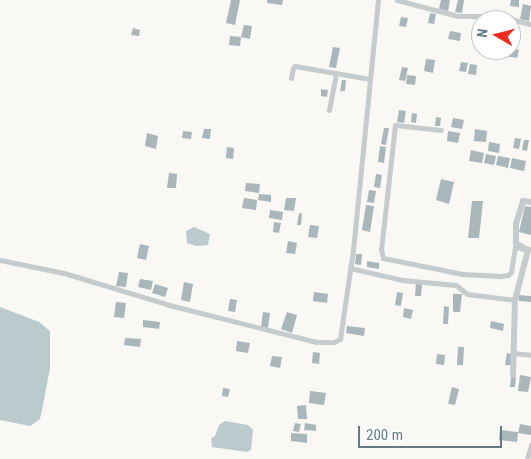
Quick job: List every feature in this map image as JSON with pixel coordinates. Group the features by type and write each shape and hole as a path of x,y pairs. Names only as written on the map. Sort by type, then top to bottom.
{"street":[{"path":"0,260 64,273 169,305 316,342 334,342 340,339 350,268 378,0"},
{"path":"397,0 458,16 498,16 531,24"},
{"path":"291,78 293,68 296,66 370,79"},
{"path":"329,110 336,74"},
{"path":"441,130 395,125 381,249 383,258 462,274 500,276 508,275 511,272 515,247 528,250"},
{"path":"528,250 516,243 516,224 523,201 531,202"},
{"path":"513,375 515,300 528,250"},
{"path":"350,268 402,280 456,285 467,294 515,300"},
{"path":"513,353 531,356"},
{"path":"527,459 531,445"}],"shaded area":[{"path":"194,227 210,234 208,245 196,246 187,243 186,231"},
{"path":"0,307 39,322 50,331 50,368 43,405 40,419 30,426 0,420"},
{"path":"225,421 248,425 253,430 251,450 247,452 212,447 211,438 215,436 219,425"}],"building":[{"path":"231,0 240,0 235,25 226,23"},
{"path":"267,0 283,0 282,5 267,3"},
{"path":"441,0 450,0 448,11 439,9"},
{"path":"458,0 464,0 462,13 455,12"},
{"path":"511,0 519,0 519,7 510,6"},
{"path":"523,4 531,6 529,21 521,19"},
{"path":"430,13 436,14 434,24 428,23"},
{"path":"401,17 408,18 406,27 399,26"},
{"path":"244,25 252,26 250,39 241,37"},
{"path":"133,28 140,30 139,36 131,35"},
{"path":"450,31 461,33 460,41 448,39"},
{"path":"230,36 241,37 240,46 229,45"},
{"path":"333,47 340,48 336,68 329,67"},
{"path":"426,59 435,60 433,73 424,71"},
{"path":"461,62 468,63 466,72 459,71"},
{"path":"470,64 477,65 476,75 468,74"},
{"path":"402,67 408,68 405,81 399,80"},
{"path":"407,75 416,76 415,85 406,84"},
{"path":"342,80 346,80 345,91 340,91"},
{"path":"321,89 328,90 327,97 321,96"},
{"path":"399,110 406,111 404,123 397,122"},
{"path":"412,113 417,114 416,123 411,122"},
{"path":"436,117 441,118 440,126 435,126"},
{"path":"453,118 464,120 462,129 451,127"},
{"path":"384,128 389,128 386,145 381,144"},
{"path":"204,129 211,129 210,139 202,138"},
{"path":"475,129 487,131 486,142 474,141"},
{"path":"183,131 192,132 191,139 182,138"},
{"path":"448,131 460,133 458,143 447,141"},
{"path":"147,133 158,136 156,149 145,146"},
{"path":"515,138 521,139 519,149 513,148"},
{"path":"524,140 529,140 527,151 522,150"},
{"path":"489,142 500,144 499,153 488,151"},
{"path":"380,146 386,147 384,163 378,162"},
{"path":"227,147 234,148 233,159 226,158"},
{"path":"471,150 484,153 482,163 469,161"},
{"path":"486,154 496,156 494,165 484,163"},
{"path":"498,156 510,158 508,168 496,165"},
{"path":"512,158 526,161 524,171 510,168"},
{"path":"169,173 177,174 176,188 167,188"},
{"path":"376,174 382,175 380,188 374,187"},
{"path":"441,179 454,182 449,204 436,200"},
{"path":"246,183 260,184 259,193 245,191"},
{"path":"369,190 376,191 374,203 367,202"},
{"path":"259,194 271,195 271,202 258,200"},
{"path":"244,198 257,200 256,210 242,208"},
{"path":"286,198 296,198 294,211 284,210"},
{"path":"472,201 483,201 479,238 468,238"},
{"path":"366,205 374,206 370,232 362,230"},
{"path":"525,206 531,207 531,235 519,232"},
{"path":"270,210 283,212 282,220 269,218"},
{"path":"299,213 302,214 301,225 297,225"},
{"path":"274,222 281,223 279,233 273,232"},
{"path":"310,225 319,226 317,238 308,237"},
{"path":"288,241 297,243 295,254 286,253"},
{"path":"140,244 149,246 146,260 137,258"},
{"path":"356,254 362,254 361,265 355,264"},
{"path":"367,261 379,263 379,269 367,267"},
{"path":"119,272 128,273 126,287 116,286"},
{"path":"140,279 153,281 151,290 138,287"},
{"path":"184,282 193,284 190,302 181,300"},
{"path":"416,283 422,284 421,296 415,296"},
{"path":"155,284 168,288 165,297 152,293"},
{"path":"314,292 328,294 327,303 313,301"},
{"path":"397,292 403,293 401,306 395,305"},
{"path":"453,294 462,294 460,312 453,312"},
{"path":"518,295 531,296 531,302 519,301"},
{"path":"230,299 237,300 235,312 228,311"},
{"path":"116,302 126,303 124,318 114,317"},
{"path":"444,306 449,307 448,324 443,324"},
{"path":"404,308 413,310 411,319 403,317"},
{"path":"263,312 270,313 268,328 261,327"},
{"path":"287,312 297,315 292,333 281,329"},
{"path":"143,320 160,322 159,329 143,327"},
{"path":"491,321 504,324 503,331 490,328"},
{"path":"347,326 365,328 364,336 346,333"},
{"path":"125,338 141,339 140,347 124,345"},
{"path":"237,341 250,343 248,353 236,351"},
{"path":"458,347 464,347 463,365 457,365"},
{"path":"313,352 320,353 319,364 312,363"},
{"path":"507,353 513,354 511,365 505,365"},
{"path":"437,354 445,355 444,365 436,364"},
{"path":"272,356 282,357 280,368 270,366"},
{"path":"520,375 531,377 528,392 518,391"},
{"path":"511,377 516,377 515,387 510,387"},
{"path":"452,387 459,389 455,405 448,404"},
{"path":"223,388 230,389 228,397 222,396"},
{"path":"310,391 326,393 324,405 309,403"},
{"path":"306,405 307,419 298,419 297,406"},
{"path":"295,423 301,424 299,432 293,431"},
{"path":"305,423 316,425 316,431 304,430"},
{"path":"520,424 531,426 531,435 518,433"},
{"path":"500,430 518,432 517,442 499,440"},
{"path":"291,433 307,434 307,443 291,441"}]}
